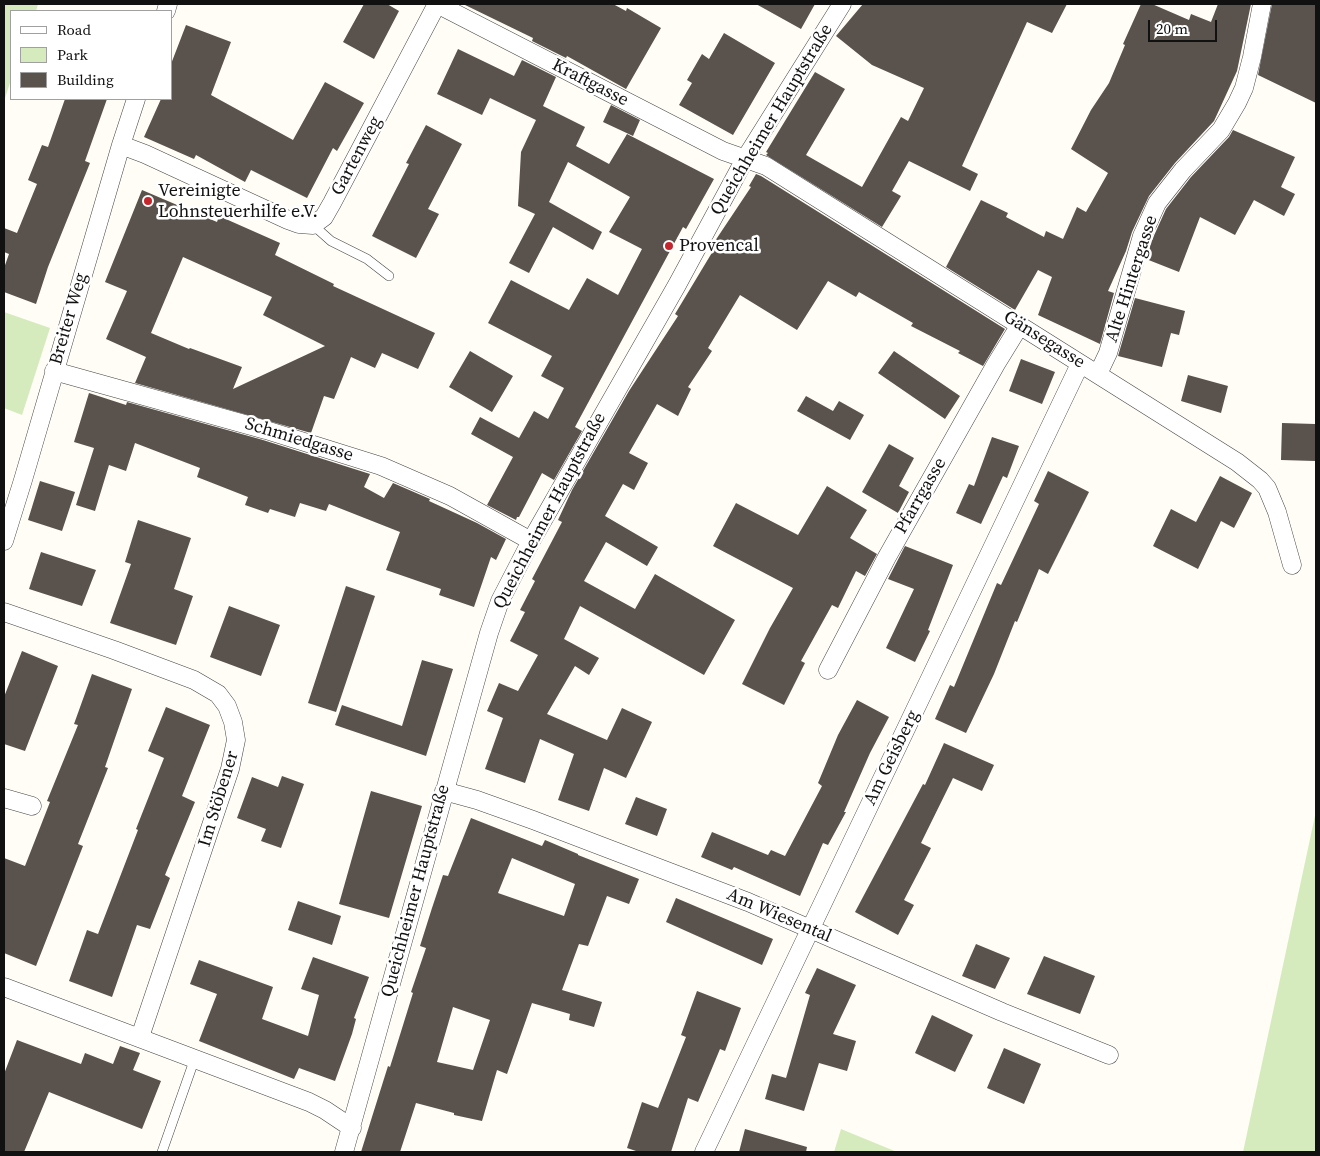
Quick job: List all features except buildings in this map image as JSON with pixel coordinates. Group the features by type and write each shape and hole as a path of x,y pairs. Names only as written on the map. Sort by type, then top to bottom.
{"street":[{"name":"Kraftgasse","path":"437,4 722,151 746,159"},
{"name":"Gartenweg","path":"313,224 324,217 332,203 437,4"},
{"name":"Queichheimer Hauptstraße","path":"344,1152 495,613 531,541 677,285 746,159 842,4"},
{"name":"Alte Hintergasse","path":"1098,374 1108,353 1142,236 1157,203 1183,170 1221,130 1244,88 1262,4"},
{"name":"Breiter Weg","path":"4,541 136,100"},
{"path":"121,145 145,154 288,220 299,224 313,224"},
{"name":"Gänsegasse","path":"746,159 766,166 1237,462 1267,488 1277,512 1292,565"},
{"name":"Pfarrgasse","path":"828,670 887,557 1020,325"},
{"name":"Am Geisberg","path":"704,1152 1080,364"},
{"name":"Schmiedgasse","path":"54,371 266,430 372,463 450,496 531,541"},
{"name":"Im Stöbener","path":"4,612 194,680 218,694 227,706 233,722 236,740 230,769 140,1037"},
{"name":"Am Wiesental","path":"444,791 477,800 748,902 989,1007 1109,1055"},
{"path":"4,798 32,806"},
{"path":"4,987 310,1102 352,1128"}],"lane":[{"path":"313,224 331,241 367,259 389,276"},
{"path":"162,1152 195,1058"}],"green space":[{"path":"4,4 38,4 36,10 10,10 10,83 4,101"},
{"path":"4,312 50,328 22,415 4,408"},
{"path":"1316,811 1316,1152 1243,1152"},
{"path":"841,1129 897,1152 834,1152"}],"place":[{"name":"Vereinigte Lohnsteuerhilfe e.V.","path":"148,201"},
{"name":"Provencal","path":"669,246"}]}
